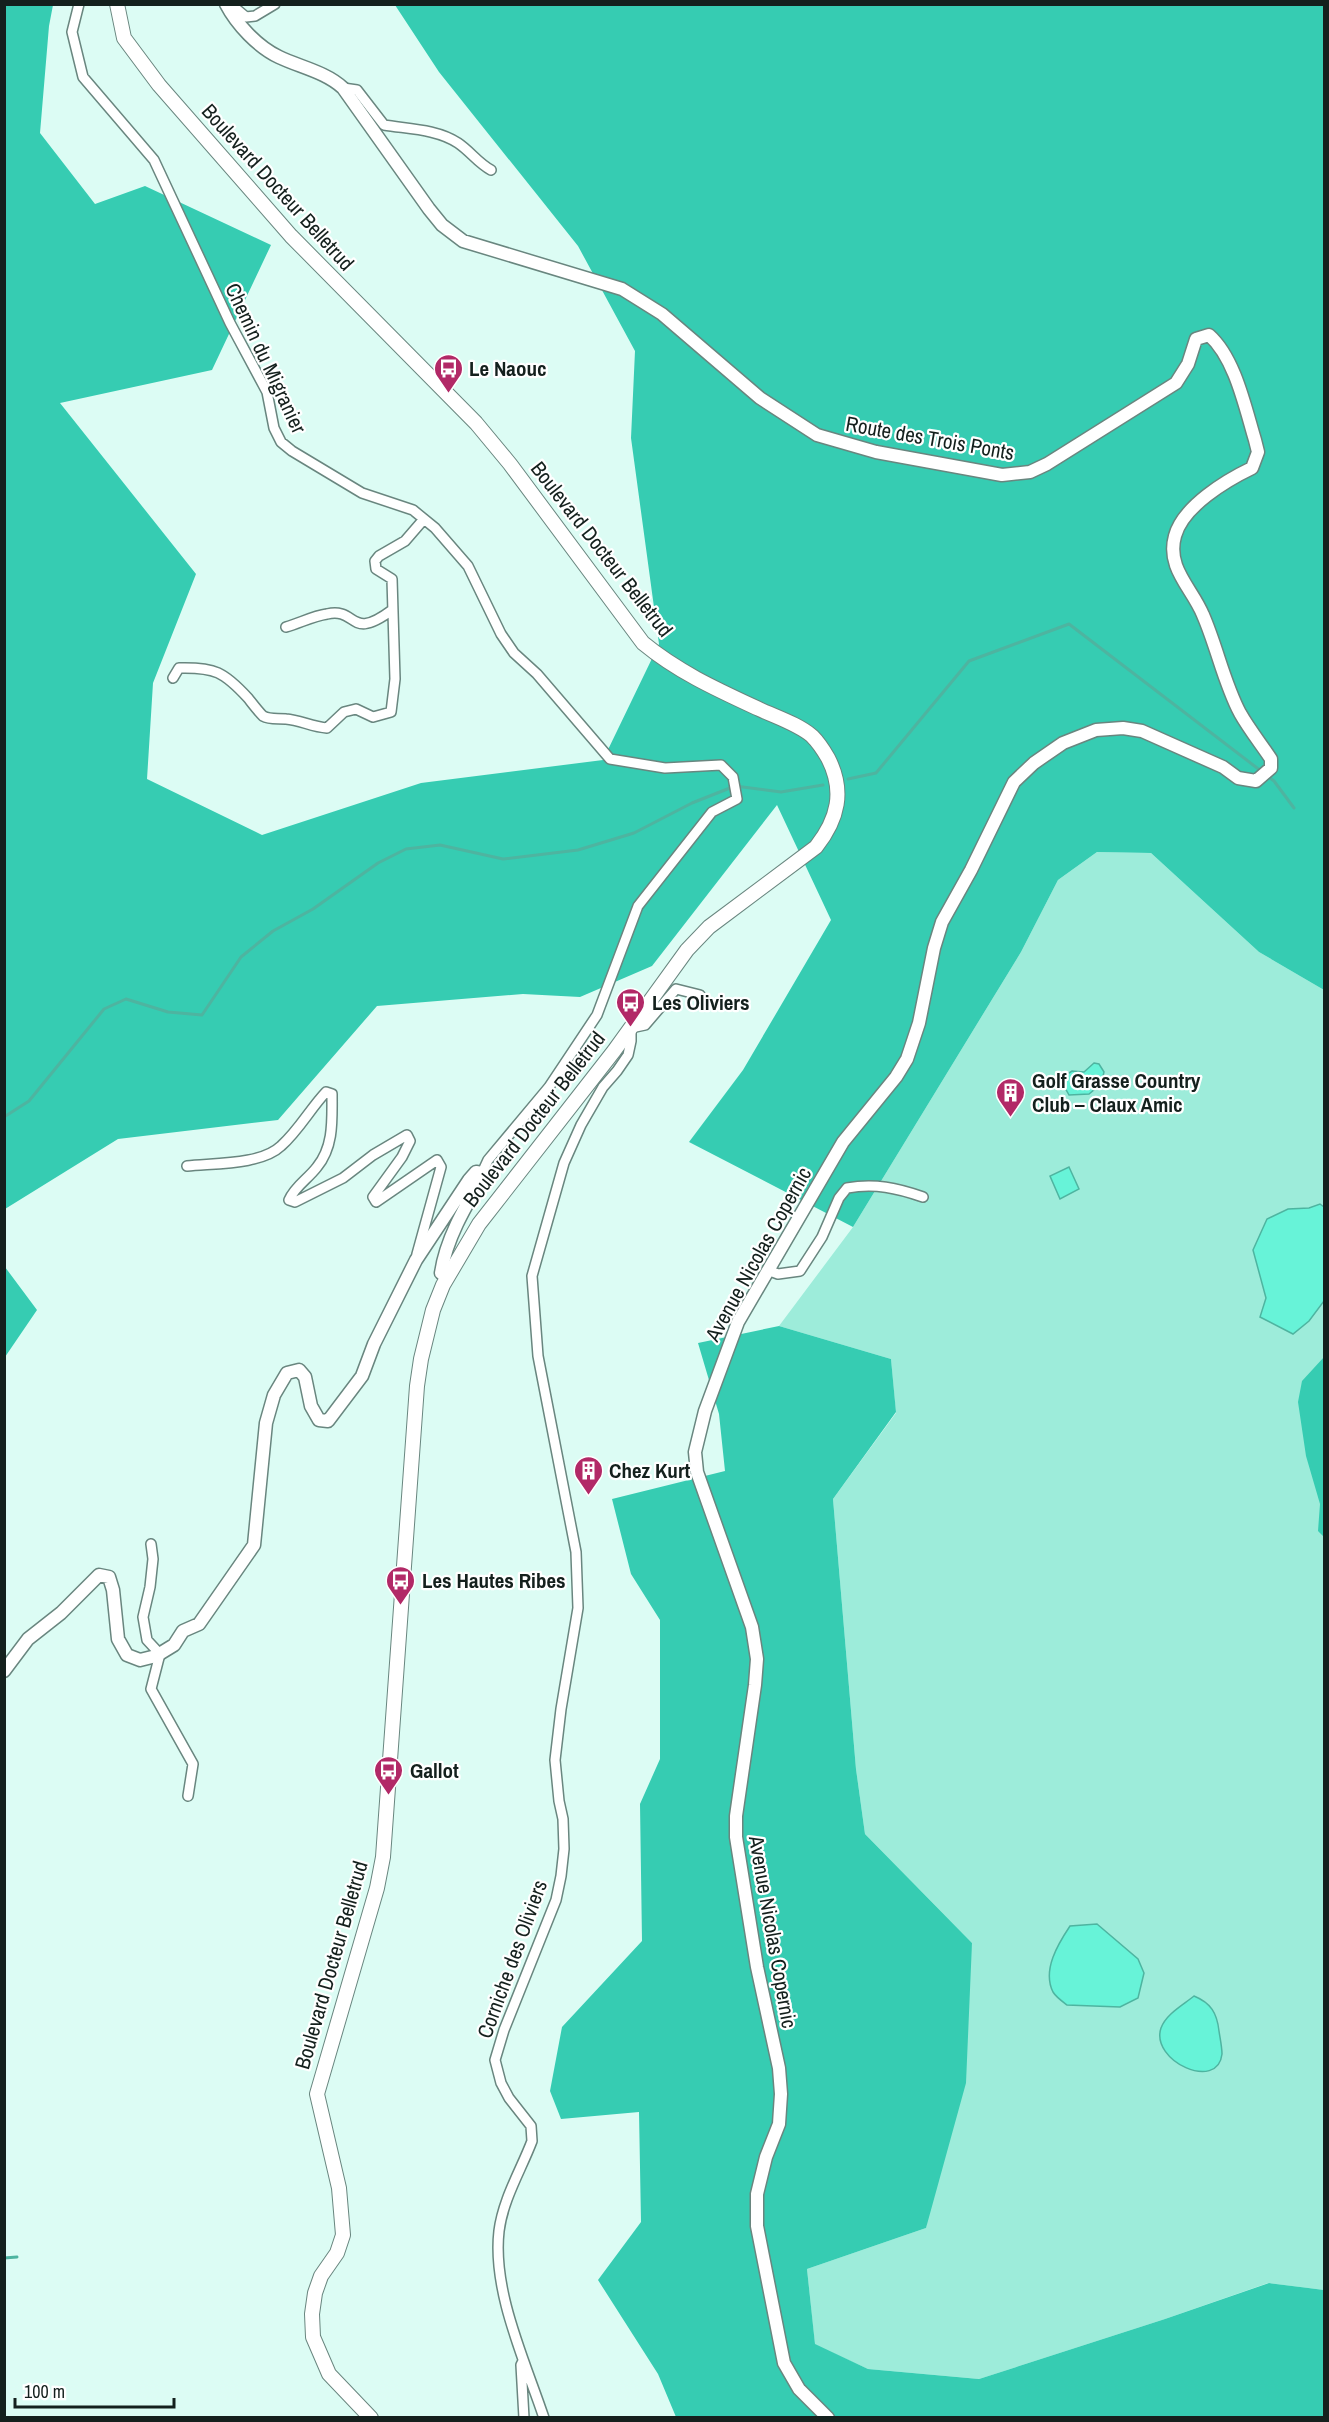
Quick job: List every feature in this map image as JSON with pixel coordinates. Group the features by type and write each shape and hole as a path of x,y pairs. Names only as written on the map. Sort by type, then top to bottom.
{"main road":[{"name":"Boulevard Docteur Belletrud","path":"117,4 124,38 159,86 291,236 476,423 510,464 644,643 666,662 692,677 788,722 812,736 825,752 834,769 838,787 836,814 828,831 816,847 709,927 667,975 631,1028 479,1224 447,1278 433,1310 417,1386 384,1857 317,2094 339,2188 343,2235 337,2253 321,2276 315,2293 312,2314 313,2337 330,2374 371,2418"}],"street":[{"name":"Chemin du Migranier","path":"79,4 72,32 83,77 154,160 230,323 267,392 274,428 281,442 309,462 362,493 413,510 424,519 468,566 501,634 514,653 537,674 610,759 665,768 721,765 734,777 737,799 712,812 638,906 597,1015 549,1088 488,1160 482,1173"},
{"path":"226,6 234,7 246,17 255,16 274,4"},
{"name":"Route des Trois Ponts","path":"226,6 244,29 277,56 334,79 343,88 429,209 442,225 463,241 622,289 662,314 760,399 817,435 876,452 992,473 1030,472 1047,464 1176,383 1188,364 1196,339 1209,335 1220,345 1231,365 1256,446 1256,462 1252,468 1223,483 1188,516 1175,534 1173,555 1176,568 1202,613 1240,713 1271,759 1271,768 1257,780"},
{"path":"343,88 357,90 384,125 441,134 457,142 481,165 491,170"},
{"path":"173,678 179,668 196,667 213,671 230,678 264,716 276,720 288,719 315,728 327,728 344,712 356,709 374,717 391,712 395,680 392,579 376,569 375,561 379,556 405,541 424,519"},
{"path":"286,627 327,614 339,614 361,624 369,624 392,610"},
{"name":"Avenue Nicolas Copernic","path":"828,2418 799,2389 784,2363 757,2226 757,2194 782,2109 779,2068 758,1967 736,1838 736,1816 757,1659 752,1627 697,1472 695,1459 702,1419 738,1323 767,1269 843,1142 896,1077 907,1059 919,1023 934,948 942,922 971,870 1014,782 1034,763 1063,743 1096,730 1123,728 1142,731 1222,767 1238,778 1257,780"},
{"path":"631,1028 645,1025 676,989 700,994"},
{"name":"Corniche des Oliviers","path":"544,2418 504,2302 498,2258 499,2230 505,2207 532,2141 531,2126 509,2098 501,2083 495,2061 504,2030 556,1900 561,1876 564,1849 563,1819 555,1760 561,1708 578,1608 576,1552 538,1356 532,1276 564,1163 581,1125 603,1087 628,1055 631,1028"},
{"path":"187,1166 267,1156 294,1133 326,1092 332,1094 331,1137 326,1153 317,1167 292,1192 289,1200 295,1202 343,1178 390,1144 407,1135 410,1141 402,1157 372,1197 376,1202 437,1160 441,1167 416,1260"},
{"path":"4,1671 28,1640 61,1613 99,1575 109,1576 120,1646 128,1655 140,1660 160,1654 174,1645 183,1631 199,1624 254,1545 266,1423 274,1395 287,1373 298,1370 304,1377 311,1406 320,1420 328,1421 362,1376 374,1344 416,1260 469,1180 476,1172 482,1173 482,1178 465,1208 443,1257 441,1273 447,1278"},
{"path":"767,1269 778,1274 800,1271 822,1237 839,1198 847,1188 863,1185 894,1187 922,1197"},
{"path":"151,1544 153,1559 150,1587 143,1617 147,1640 160,1654"},
{"path":"160,1654 152,1689 193,1764 188,1796"},
{"path":"524,2418 521,2365 525,2359"}],"shaded area":[{"path":"5,5 53,5 49,26 40,133 95,204 145,186 271,245 212,370 60,403 196,574 153,683 147,779 262,835 421,783 603,760 659,644 631,438 635,351 578,246 439,72 395,5 1324,5 1324,990 1259,952 1151,853 1097,852 1058,880 1021,952 853,1227 689,1142 743,1070 831,920 777,805 652,966 580,997 523,994 377,1006 278,1120 118,1139 5,1209"},
{"name":"Golf Grasse Country Club – Claux Amic","path":"1097,852 1151,853 1259,952 1324,990 1324,2290 1268,2283 979,2379 868,2369 815,2345 807,2269 926,2228 972,1943 865,1834 856,1769 833,1499 896,1413 891,1359 779,1326 853,1227 1021,952 1058,880"},
{"path":"1094,1063 1099,1064 1104,1072 1101,1084 1089,1094 1069,1095 1063,1084 1064,1076 1072,1071 1084,1072"},
{"path":"1069,1167 1079,1189 1060,1199 1050,1176"},
{"path":"1320,1204 1324,1207 1324,1301 1309,1321 1293,1334 1260,1317 1266,1298 1253,1250 1267,1219 1288,1209 1309,1208"},
{"path":"4,1267 37,1310 5,1357"},
{"path":"779,1326 891,1359 896,1412 833,1499 856,1769 865,1834 972,1943 966,2083 926,2228 807,2269 815,2344 868,2369 979,2379 1269,2283 1324,2290 1324,2417 676,2417 658,2374 598,2280 641,2222 639,2112 561,2119 550,2091 562,2027 642,1941 640,1804 660,1759 660,1620 631,1574 612,1499 725,1471 719,1414 698,1343"},
{"path":"1324,1357 1324,1537 1318,1531 1320,1504 1306,1456 1298,1402 1302,1381"},
{"path":"1097,1924 1138,1959 1144,1973 1138,1998 1120,2007 1067,2005 1053,1992 1050,1984 1050,1966 1070,1926"},
{"path":"1194,1996 1209,2005 1218,2025 1222,2054 1218,2065 1209,2071 1186,2068 1174,2061 1165,2051 1160,2040 1163,2023 1175,2010"}],"waterway":[{"path":"848,779 876,773 969,661 1069,624 1261,771"},
{"path":"1266,775 1274,781 1294,808"},
{"path":"4,1117 29,1101 104,1009 126,999 168,1012 202,1015 241,957 273,931 313,909 378,863 406,849 440,845 503,859 578,850 634,833 692,803 735,786 781,792 823,785"},
{"path":"4,2258 17,2257"}],"place":[{"name":"Le Naouc","path":"448,394"},
{"name":"Les Oliviers","path":"631,1028"},
{"name":"Golf Grasse Country Club – Claux Amic","path":"1011,1118"},
{"name":"Chez Kurt","path":"588,1496"},
{"name":"Les Hautes Ribes","path":"401,1606"},
{"name":"Gallot","path":"389,1796"}]}
